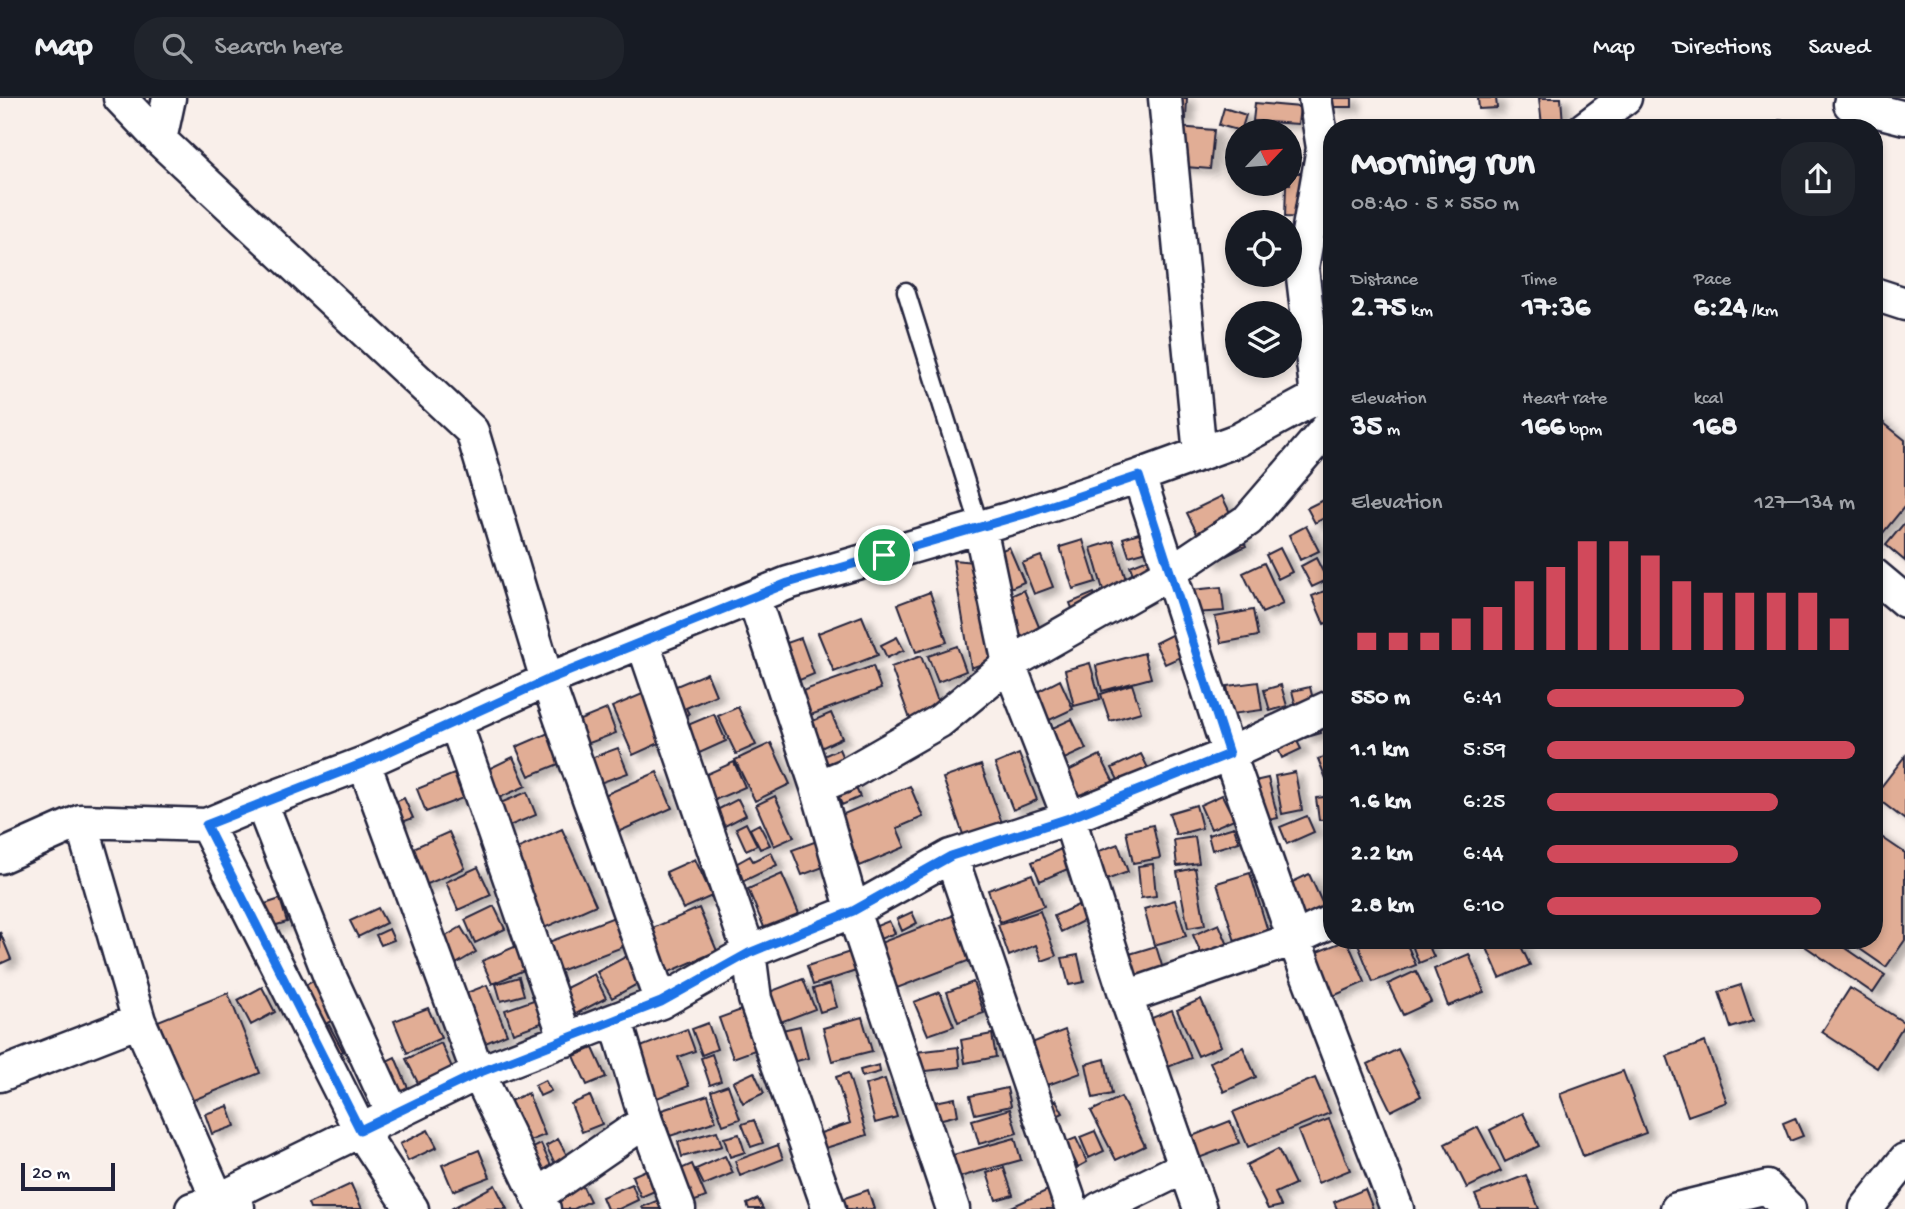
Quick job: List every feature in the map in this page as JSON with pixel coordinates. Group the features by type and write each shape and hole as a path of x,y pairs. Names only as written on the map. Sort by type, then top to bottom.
{"street":[{"path":"120,98 160,140 472,430 547,680 661,1002"},
{"path":"160,140 169,98"},
{"path":"1166,98 1199,454"},
{"path":"1315,98 1323,148 1302,268 1323,391"},
{"path":"1597,119 1625,98"},
{"path":"1842,100 1905,118"},
{"path":"1883,297 1905,304"},
{"path":"0,857 81,821 206,825 364,763 547,680 754,599 788,583 981,527 1139,476 1323,410"},
{"path":"817,787 844,776 940,721 1009,664 1169,573 1248,520 1323,413"},
{"path":"1139,476 1229,754 1294,939 1397,1209"},
{"path":"981,527 1009,664 1069,818 1126,997 1200,1209"},
{"path":"1883,583 1905,601"},
{"path":"754,599 817,787 853,911 953,1209"},
{"path":"643,643 749,953 755,999 829,1209"},
{"path":"81,821 139,1021 217,1206 360,1130 478,1073 661,1002 749,953 853,911 951,856 1069,818 1229,754 1323,710"},
{"path":"455,721 566,1040"},
{"path":"364,763 478,1073 541,1202 646,1121"},
{"path":"261,802 330,977 393,1114"},
{"path":"206,825 360,1130 412,1209"},
{"path":"951,856 1072,1209"},
{"path":"1126,997 1294,939 1323,925"},
{"path":"0,1074 139,1021"},
{"path":"616,1021 646,1121 679,1209"},
{"path":"1866,1209 1905,1160"},
{"path":"1100,1209 1185,1167"},
{"path":"1677,1209 1768,1187 1789,1209"}],"lane":[{"path":"906,291 981,527"}],"building":[{"path":"1169,98 1187,98 1186,119 1168,118"},
{"path":"1330,98 1352,98 1352,107 1331,107"},
{"path":"1478,98 1496,98 1497,108 1479,109"},
{"path":"1539,98 1561,98 1563,119 1541,119"},
{"path":"1255,103 1300,107 1299,119 1253,119"},
{"path":"1224,108 1246,115 1245,119 1225,119 1225,127 1219,125"},
{"path":"1177,127 1214,130 1210,169 1174,166"},
{"path":"1302,173 1308,173 1307,218 1302,218 1302,210 1285,210 1286,196 1302,196"},
{"path":"1883,422 1905,440 1905,506 1883,533"},
{"path":"1222,496 1246,546 1212,563 1187,513"},
{"path":"1323,500 1323,519 1315,523 1307,508"},
{"path":"1905,522 1905,561 1886,545"},
{"path":"1306,526 1319,551 1300,560 1289,535"},
{"path":"1145,531 1151,550 1129,556 1123,538"},
{"path":"1083,540 1096,582 1073,589 1060,547"},
{"path":"1114,541 1127,583 1103,590 1091,548"},
{"path":"1009,547 1024,582 1008,589 993,554"},
{"path":"1280,548 1292,572 1278,579 1266,555"},
{"path":"1041,556 1053,587 1034,594 1022,563"},
{"path":"1156,556 1143,602 1130,566"},
{"path":"1316,558 1323,572 1323,582 1312,587 1301,566"},
{"path":"953,560 974,562 1001,657 971,668"},
{"path":"1264,563 1283,604 1262,613 1243,573"},
{"path":"1221,587 1224,611 1194,613 1192,590"},
{"path":"1024,590 1044,639 1023,648 1003,599"},
{"path":"930,592 947,642 916,652 898,604"},
{"path":"1323,592 1323,622 1312,596"},
{"path":"1094,593 1105,619 1080,629 1070,603"},
{"path":"1253,610 1258,636 1221,643 1215,617"},
{"path":"862,616 878,655 834,672 818,633"},
{"path":"1175,633 1185,655 1165,664 1155,643"},
{"path":"897,637 904,650 887,658 881,645"},
{"path":"801,638 814,674 795,682 781,645"},
{"path":"957,646 966,671 938,682 928,656"},
{"path":"1144,653 1151,678 1102,691 1096,666"},
{"path":"921,656 940,707 910,719 891,667"},
{"path":"1090,663 1100,699 1074,706 1065,670"},
{"path":"873,666 881,689 808,716 799,692"},
{"path":"707,673 716,695 686,708 689,714 674,720 662,692"},
{"path":"1060,680 1073,709 1043,723 1031,695"},
{"path":"1258,682 1262,710 1232,714 1227,686"},
{"path":"1132,684 1141,712 1110,721 1101,694"},
{"path":"1281,685 1287,706 1270,711 1264,690"},
{"path":"1310,687 1321,733 1304,738 1292,691"},
{"path":"647,692 668,739 633,755 612,707"},
{"path":"738,707 756,745 736,754 718,716"},
{"path":"607,709 616,733 584,745 575,722"},
{"path":"831,713 842,738 819,749 808,723"},
{"path":"714,714 726,741 695,755 683,727"},
{"path":"1072,719 1086,749 1060,761 1046,731"},
{"path":"553,731 566,761 529,776 516,747"},
{"path":"1295,737 1301,749 1282,758 1276,745"},
{"path":"771,743 790,784 755,801 735,760"},
{"path":"618,748 628,773 597,784 588,759"},
{"path":"839,749 860,797 842,805 821,757"},
{"path":"1019,754 1037,800 1013,810 995,764"},
{"path":"1141,754 1150,772 1121,786 1112,768"},
{"path":"1100,755 1114,783 1077,805 1064,773"},
{"path":"1905,756 1905,820 1883,803 1883,784"},
{"path":"513,757 526,786 487,803 474,776"},
{"path":"1323,758 1323,771 1318,759"},
{"path":"734,762 745,787 710,802 700,777"},
{"path":"981,765 1003,826 965,840 943,778"},
{"path":"657,772 672,808 618,832 602,796"},
{"path":"1295,772 1302,810 1282,814 1275,776"},
{"path":"454,774 463,798 426,812 417,789"},
{"path":"1268,778 1278,818 1259,822 1250,782"},
{"path":"910,786 923,817 897,828 905,847 860,866 839,816"},
{"path":"527,792 536,815 497,831 488,808"},
{"path":"1222,795 1234,819 1211,829 1200,805"},
{"path":"775,796 794,837 774,846 756,805"},
{"path":"1323,797 1323,820 1319,820 1316,798"},
{"path":"404,798 413,818 392,826 384,807"},
{"path":"738,799 746,815 723,827 715,811"},
{"path":"1196,805 1202,828 1176,835 1169,813"},
{"path":"1307,816 1314,832 1287,844 1280,827"},
{"path":"746,823 757,845 746,850 736,828"},
{"path":"759,824 770,845 760,849 750,829"},
{"path":"1153,825 1160,858 1133,863 1126,831"},
{"path":"1234,827 1239,842 1212,850 1208,835"},
{"path":"562,829 596,905 544,928 510,852"},
{"path":"449,832 465,868 416,889 400,854"},
{"path":"1195,837 1199,863 1177,866 1174,840"},
{"path":"1883,838 1905,853 1905,940 1886,967 1860,949 1883,949"},
{"path":"817,841 826,866 802,875 792,850"},
{"path":"1118,844 1128,872 1101,882 1091,854"},
{"path":"1061,849 1070,868 1040,881 1032,862"},
{"path":"771,852 777,865 742,882 734,865 750,856 753,861"},
{"path":"695,859 712,896 683,909 666,872"},
{"path":"1153,864 1156,896 1141,898 1138,866"},
{"path":"478,867 491,895 458,910 446,882"},
{"path":"1195,868 1205,925 1188,928 1177,872"},
{"path":"1250,873 1270,938 1237,948 1217,883"},
{"path":"782,874 801,918 766,932 748,889"},
{"path":"1032,874 1044,906 1000,922 988,890"},
{"path":"1309,874 1323,905 1323,926 1306,933 1284,886"},
{"path":"280,899 287,922 266,928 259,906"},
{"path":"1175,900 1186,936 1154,945 1144,909"},
{"path":"1080,904 1087,919 1061,932 1054,916"},
{"path":"494,906 505,929 475,943 465,920"},
{"path":"378,908 386,923 358,937 350,921"},
{"path":"699,908 717,951 667,973 648,930"},
{"path":"965,911 981,956 897,988 880,943"},
{"path":"1040,911 1056,956 1042,961 1036,945 1009,956 998,925"},
{"path":"912,912 917,923 902,931 897,919"},
{"path":"617,916 628,945 549,975 538,946"},
{"path":"889,921 895,933 880,939 874,927"},
{"path":"1219,924 1231,952 1205,963 1193,935"},
{"path":"461,927 476,952 456,964 441,939"},
{"path":"389,929 394,940 381,945 376,935"},
{"path":"0,932 11,959 0,964"},
{"path":"521,944 531,967 492,984 482,961"},
{"path":"1156,946 1166,979 1133,989 1123,956"},
{"path":"1324,949 1351,949 1365,982 1331,997 1312,954"},
{"path":"1360,949 1409,949 1416,965 1373,982"},
{"path":"1414,949 1430,949 1434,957 1419,963"},
{"path":"1487,949 1522,949 1530,965 1500,978"},
{"path":"1809,949 1847,949 1885,975 1873,993"},
{"path":"850,952 856,971 813,985 807,966"},
{"path":"1469,954 1484,992 1448,1006 1434,969"},
{"path":"1078,955 1084,982 1069,985 1062,958"},
{"path":"627,956 641,982 612,998 597,972"},
{"path":"1416,971 1431,1002 1403,1015 1388,984"},
{"path":"594,974 606,998 572,1016 560,991"},
{"path":"519,977 524,995 501,1001 496,984"},
{"path":"803,979 815,1009 770,1026 759,996"},
{"path":"313,981 333,1020 318,1028 298,989"},
{"path":"973,982 984,1013 958,1022 947,992"},
{"path":"830,984 837,1007 820,1012 813,989"},
{"path":"487,985 507,1034 476,1047 456,997"},
{"path":"1741,985 1753,1021 1731,1028 1719,992"},
{"path":"262,987 275,1012 251,1025 238,1000"},
{"path":"1850,988 1905,1023 1877,1068 1822,1032"},
{"path":"940,992 954,1026 928,1035 914,1002"},
{"path":"228,993 260,1073 191,1101 158,1021"},
{"path":"542,997 550,1020 513,1033 505,1010"},
{"path":"1201,999 1221,1046 1198,1056 1177,1010"},
{"path":"428,1008 441,1038 407,1053 394,1021"},
{"path":"741,1010 755,1050 733,1058 719,1018"},
{"path":"1172,1010 1191,1058 1158,1071 1139,1023"},
{"path":"862,1017 872,1051 832,1061 823,1028"},
{"path":"708,1023 717,1049 702,1055 692,1029"},
{"path":"329,1025 343,1051 331,1058 317,1031"},
{"path":"800,1026 808,1058 789,1063 782,1030"},
{"path":"687,1029 695,1051 678,1057 689,1086 657,1098 638,1048"},
{"path":"1065,1030 1081,1073 1045,1086 1029,1044"},
{"path":"992,1034 996,1057 965,1063 961,1040"},
{"path":"1705,1042 1727,1102 1688,1116 1667,1056"},
{"path":"441,1043 454,1072 420,1087 406,1059"},
{"path":"958,1047 960,1067 918,1072 916,1052"},
{"path":"1243,1047 1256,1077 1224,1092 1210,1062"},
{"path":"593,1048 606,1077 587,1085 574,1056"},
{"path":"1398,1049 1421,1096 1391,1111 1368,1064"},
{"path":"712,1054 721,1081 710,1085 701,1058"},
{"path":"395,1057 410,1093 392,1100 378,1065"},
{"path":"1105,1059 1112,1094 1093,1098 1086,1064"},
{"path":"879,1065 880,1072 862,1077 860,1070"},
{"path":"1623,1071 1646,1133 1583,1156 1560,1094"},
{"path":"754,1072 764,1093 743,1103 733,1082"},
{"path":"848,1073 867,1135 813,1152 809,1137 850,1123 836,1077"},
{"path":"1315,1078 1330,1113 1248,1147 1233,1112"},
{"path":"885,1079 897,1117 875,1123 865,1085"},
{"path":"545,1080 551,1091 540,1096 535,1085"},
{"path":"728,1085 740,1119 723,1125 711,1091"},
{"path":"1007,1088 1011,1106 975,1114 970,1096"},
{"path":"528,1093 545,1135 522,1144 505,1103"},
{"path":"708,1095 716,1121 670,1136 662,1110"},
{"path":"590,1096 602,1124 582,1132 571,1104"},
{"path":"1121,1097 1145,1146 1116,1160 1091,1111"},
{"path":"955,1098 958,1115 934,1121 930,1103"},
{"path":"1056,1100 1063,1113 1053,1118 1047,1106"},
{"path":"228,1106 235,1126 212,1134 205,1114"},
{"path":"1010,1109 1017,1133 979,1144 972,1120"},
{"path":"1523,1113 1539,1146 1505,1162 1490,1130"},
{"path":"1795,1118 1803,1136 1790,1141 1783,1123"},
{"path":"1329,1119 1350,1170 1318,1183 1298,1131"},
{"path":"754,1120 763,1143 751,1147 742,1124"},
{"path":"1230,1121 1239,1143 1196,1159 1187,1138"},
{"path":"1478,1127 1501,1171 1467,1188 1445,1144"},
{"path":"428,1130 437,1147 408,1161 400,1144"},
{"path":"717,1131 722,1146 682,1157 678,1142"},
{"path":"1095,1131 1104,1151 1089,1158 1080,1137"},
{"path":"739,1134 745,1152 730,1157 724,1138"},
{"path":"1015,1138 1021,1160 949,1180 942,1158"},
{"path":"1076,1138 1087,1162 1078,1167 1066,1142"},
{"path":"558,1139 573,1166 560,1173 546,1146"},
{"path":"541,1144 556,1176 538,1184 523,1153"},
{"path":"778,1145 783,1159 740,1176 735,1161"},
{"path":"1278,1149 1295,1184 1275,1193 1281,1206 1268,1209 1246,1165"},
{"path":"479,1150 490,1177 453,1191 442,1165"},
{"path":"725,1156 733,1173 704,1185 696,1169"},
{"path":"692,1164 706,1197 687,1204 674,1172"},
{"path":"1004,1168 1013,1195 996,1200 987,1173"},
{"path":"648,1169 657,1190 641,1197 632,1176"},
{"path":"1526,1175 1539,1209 1481,1209 1475,1195"},
{"path":"579,1179 590,1201 574,1209 558,1209 550,1194"},
{"path":"351,1184 362,1209 310,1209 308,1204"},
{"path":"632,1184 638,1200 619,1209 607,1209 602,1197"},
{"path":"495,1185 507,1209 451,1209"},
{"path":"1365,1189 1373,1209 1337,1209 1334,1202"},
{"path":"868,1190 874,1209 835,1209 833,1202"},
{"path":"1048,1190 1057,1209 1007,1209"},
{"path":"661,1199 665,1209 642,1207"},
{"path":"758,1199 763,1209 749,1209 747,1204"}],"route":[{"path":"1139,476 1229,754 1069,818 951,856 853,911 749,953 661,1002 478,1073 360,1130 206,825 364,763 547,680 754,599 788,583 884,555 1028,513 1139,476"}]}
